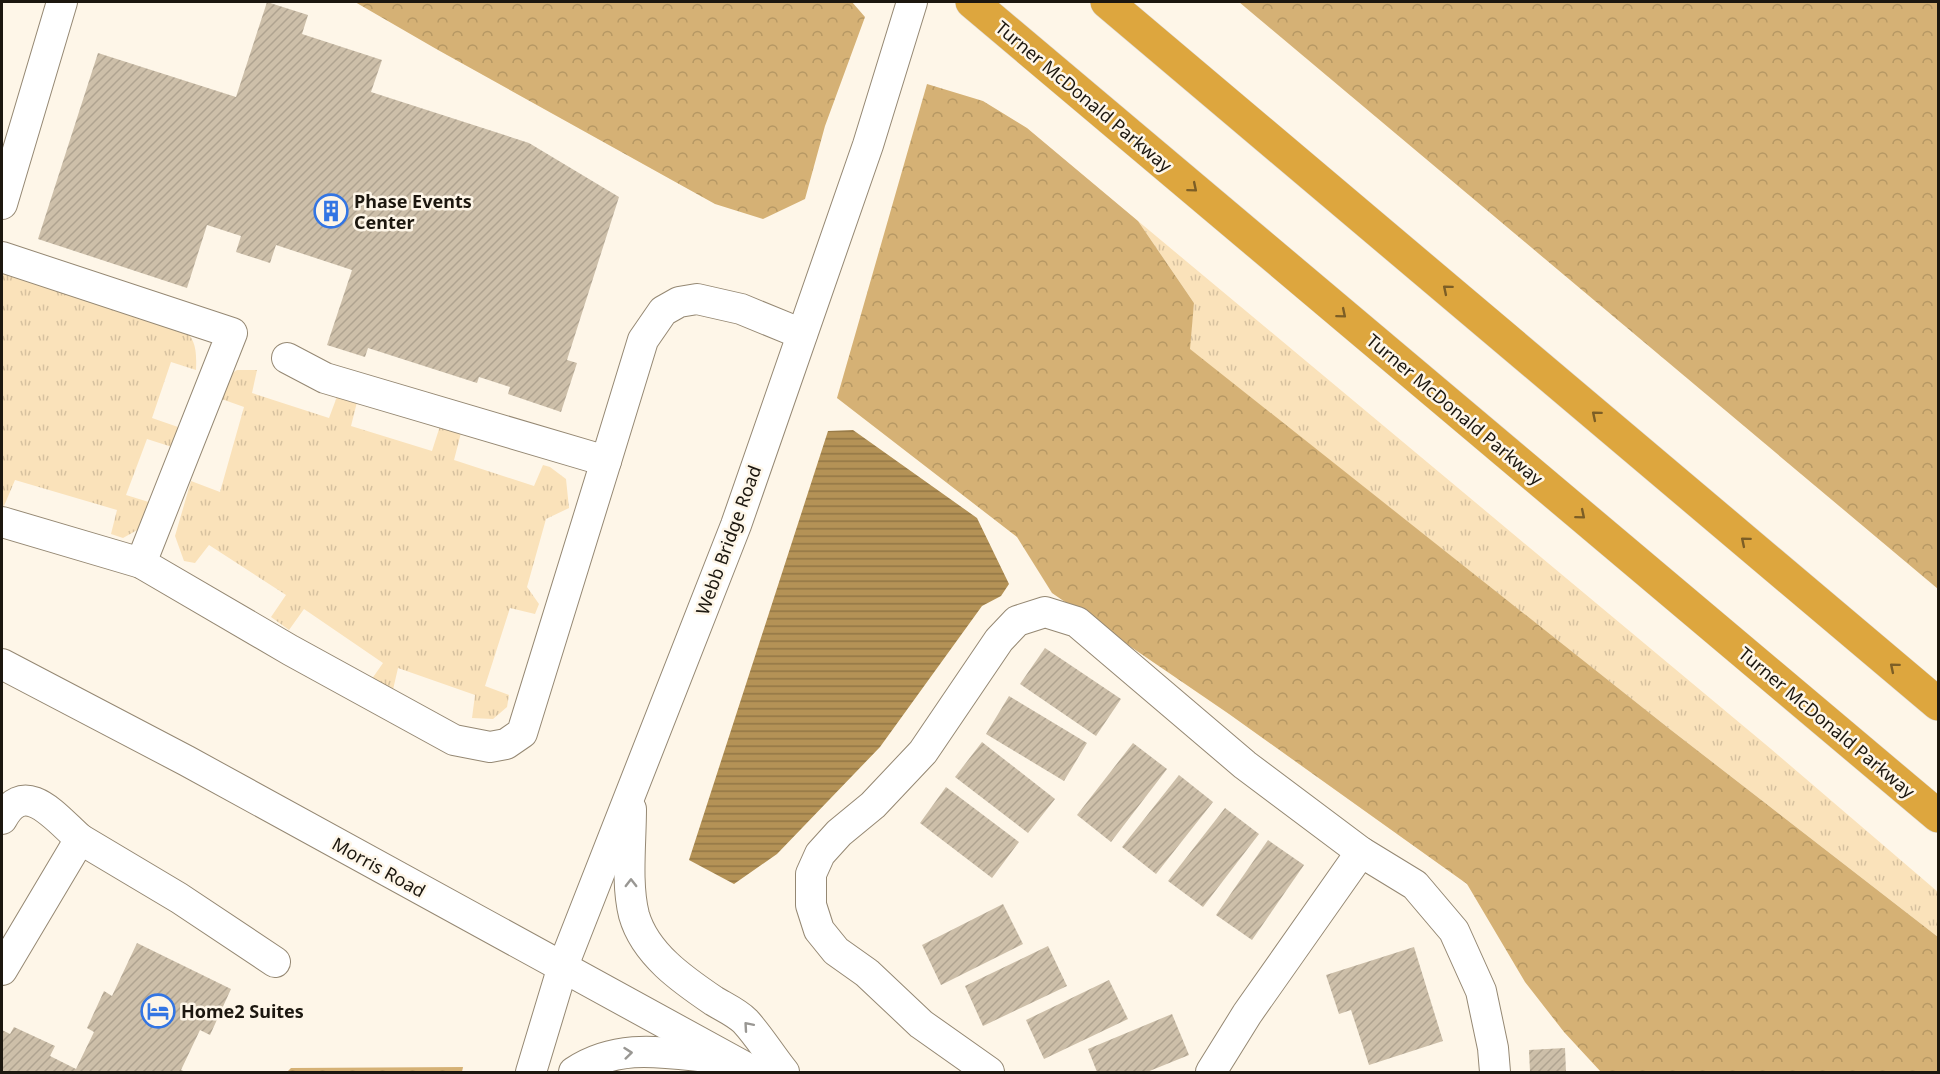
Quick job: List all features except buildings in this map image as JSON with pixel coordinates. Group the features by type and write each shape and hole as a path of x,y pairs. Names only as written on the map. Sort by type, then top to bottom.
{"highway":[{"name":"Turner McDonald Parkway","path":"972,2 1938,816"},
{"path":"1107,2 1938,704"}],"street":[{"path":"2,204 62,2"},
{"name":"Webb Bridge Road","path":"531,1072 563,966 736,525 868,146 912,2"},
{"path":"2,257 232,333 141,563"},
{"path":"2,522 141,563 290,650 454,740 490,747 506,744 522,733 643,340 663,311 679,302 697,299 741,309 802,334"},
{"path":"287,358 325,378 606,461"},
{"path":"989,1072 921,1024 867,973 836,951 819,930 811,904 811,874 820,854 839,833 873,805 923,752 999,640 1017,621 1045,612 1077,622 1245,765 1360,852 1415,885 1454,931 1481,991 1493,1048 1495,1072"},
{"name":"Morris Road","path":"2,664 187,761 742,1066"},
{"path":"631,792 631,894 634,916 642,934 654,951 673,970 696,989 744,1020 784,1072"},
{"path":"2,819 15,804 26,799 37,802 80,839 180,898 275,962"},
{"path":"2,970 80,839"},
{"path":"1210,1072 1265,987 1360,852"},
{"path":"574,1072 590,1062 629,1052 651,1052 742,1066"}],"green space":[{"path":"355,2 852,2 865,17 825,126 805,199 763,219 715,204"},
{"path":"1239,2 1938,2 1938,589"},
{"path":"927,84 983,101 1027,128 1138,221 1194,303 1190,349 1671,730 1938,937 1938,1072 1601,1072 1564,1032 1525,982 1467,884 1229,714 1052,593 1017,537 837,398"},
{"path":"1138,221 1771,749 1938,892 1938,937 1671,730 1189,349 1194,303"},
{"path":"2,273 177,322 194,343 196,370 171,362 152,418 178,427 172,447 147,439 126,495 152,503 139,529 123,538 111,534 117,510 15,480 4,506 2,505"},
{"path":"237,370 257,370 252,393 329,418 338,394 357,402 351,426 432,451 440,426 461,433 454,460 534,486 543,465 550,467 566,479 569,508 546,519 527,587 539,604 535,614 510,608 485,686 509,695 507,707 493,719 472,718 475,695 398,668 392,694 369,683 383,663 304,609 289,630 271,617 286,595 209,545 195,563 184,561 175,536 191,481 220,492 244,407 216,397 220,381"},
{"path":"463,1067 462,1072 287,1072 291,1068"}],"shaded area":[{"path":"853,430 977,518 1009,584 1001,596 982,606 880,747 777,854 734,884 689,860 828,431"}],"place":[{"name":"Phase Events Center","path":"331,211"},
{"name":"Home2 Suites","path":"158,1011"}]}
